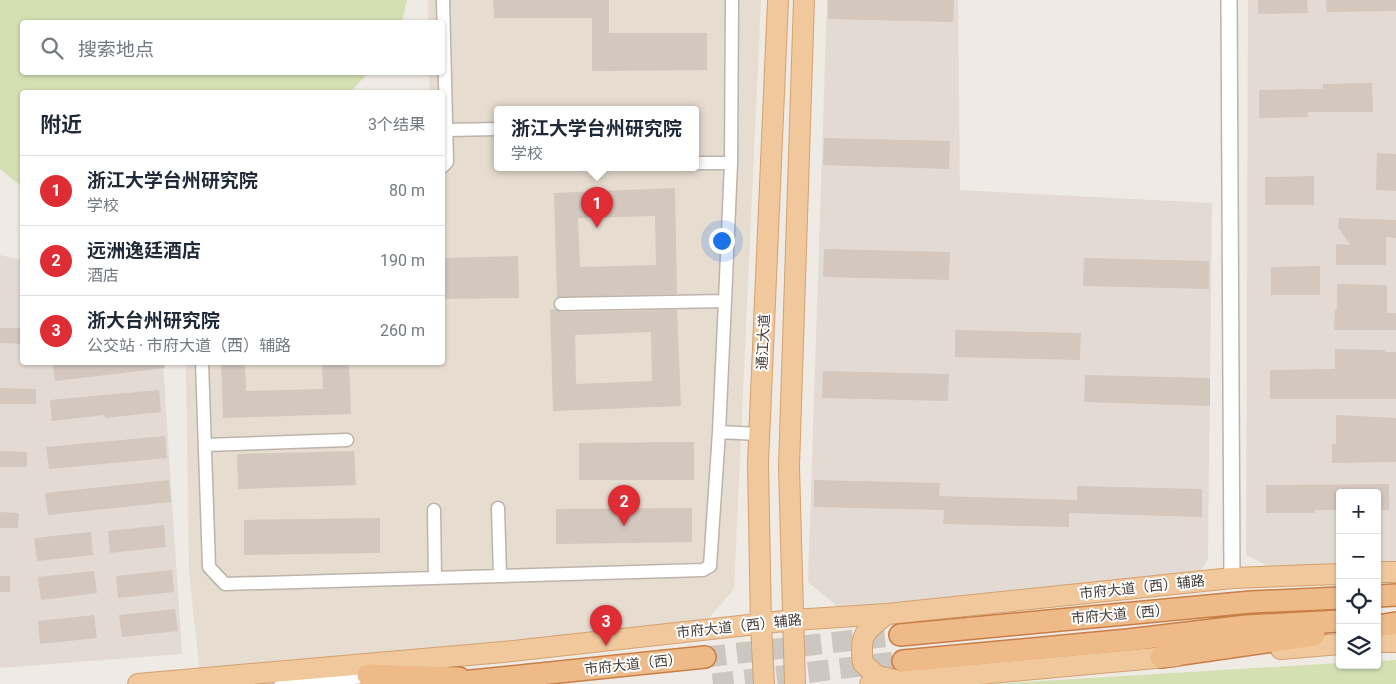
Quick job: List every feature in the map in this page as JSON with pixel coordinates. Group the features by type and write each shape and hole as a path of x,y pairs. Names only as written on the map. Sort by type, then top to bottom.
{"highway":[{"path":"1381,596 1396,595"},
{"name":"市府大道（西）","path":"900,635 1222,605 1336,598"},
{"path":"1381,619 1396,618"},
{"name":"市府大道（西）","path":"900,671 1246,626 1336,621"},
{"path":"1381,625 1396,623"},
{"path":"1160,657 1336,632"},
{"name":"市府大道（西）","path":"442,684 705,657"},
{"path":"368,675 494,679"}],"main road":[{"name":"通江大道","path":"764,684 758,463 778,0"},
{"path":"795,684 789,467 804,0"},
{"path":"1381,572 1396,572"},
{"name":"市府大道（西）辅路","path":"138,684 512,651 793,620 887,614 1232,578 1336,574"},
{"path":"887,614 870,627 863,638 861,646 863,663 877,676 900,671 1160,657 1336,644"},
{"path":"1381,642 1396,642"},
{"path":"368,675 436,657"},
{"path":"870,684 900,671"}],"street":[{"path":"443,0 443,20"},
{"path":"202,365 209,567 226,584 703,570 710,566 719,432 731,163 732,0"},
{"path":"1229,0 1232,578"},
{"path":"445,75 447,162 445,164"},
{"path":"446,130 494,129"},
{"path":"699,163 731,163"},
{"path":"561,304 725,300"},
{"path":"719,432 759,434"},
{"path":"205,445 346,440"},
{"path":"498,508 500,576"},
{"path":"434,510 435,578"},
{"path":"282,684 368,675"}],"shaded area":[{"path":"428,0 761,0 734,589 703,625 200,674 189,573 186,365 445,365 445,90 430,90 429,75 445,75 445,20 428,20"},
{"path":"827,0 958,0 960,190 1212,203 1208,559 1197,578 838,607 808,582"},
{"path":"1248,0 1396,0 1396,569 1381,569 1381,489 1336,489 1336,569 1274,569 1246,555"},
{"path":"0,255 20,260 20,365 163,365 182,654 0,668"}],"green space":[{"path":"0,0 407,0 402,20 20,20 20,75 366,75 352,90 20,90 20,185 0,169"},
{"path":"1396,660 1396,684 993,684 1336,663 1336,669 1381,669 1381,661"}],"building":[{"path":"493,0 609,0 609,33 707,33 707,70 592,71 592,18 494,18"},
{"path":"828,0 954,0 953,22 828,19"},
{"path":"1258,0 1307,0 1308,13 1258,14"},
{"path":"1326,0 1396,0 1396,11 1327,12"},
{"path":"1372,83 1373,112 1308,112 1308,117 1259,118 1259,90 1323,89 1323,84"},
{"path":"824,138 950,141 949,169 823,165"},
{"path":"1377,153 1396,154 1396,191 1376,190"},
{"path":"1314,176 1314,205 1265,205 1265,177"},
{"path":"675,188 677,294 557,297 554,193","holes":["655,216 656,265 580,267 578,218"]},
{"path":"1339,218 1396,220 1396,238 1386,237 1386,265 1336,265 1336,244 1350,245 1338,227"},
{"path":"824,249 950,252 949,280 823,277"},
{"path":"518,256 519,298 445,299 445,258"},
{"path":"1084,258 1209,261 1209,289 1083,286"},
{"path":"1320,266 1320,295 1271,295 1271,267"},
{"path":"1337,284 1387,285 1387,313 1396,313 1396,330 1334,330 1335,310 1337,310"},
{"path":"555,309 561,312 677,310 681,406 553,411 550,310","holes":["651,332 652,381 576,384 575,335"]},
{"path":"0,328 20,328 20,344 0,343"},
{"path":"955,330 1081,333 1080,360 955,357"},
{"path":"1335,349 1396,352 1396,399 1270,399 1270,370 1335,369"},
{"path":"53,365 164,365 165,368 55,381"},
{"path":"221,365 245,365 246,391 323,389 322,365 349,365 351,414 223,418"},
{"path":"823,371 949,374 948,401 822,398"},
{"path":"1085,375 1210,378 1210,406 1084,402"},
{"path":"0,388 36,389 36,404 0,404"},
{"path":"159,390 161,412 105,418 105,415 52,421 50,400"},
{"path":"1336,415 1396,418 1396,462 1332,463 1332,444 1336,444"},
{"path":"165,436 167,458 49,469 46,447"},
{"path":"694,442 694,480 579,480 579,443"},
{"path":"0,451 27,452 27,467 0,467"},
{"path":"354,451 356,485 238,489 237,454"},
{"path":"169,480 171,502 48,515 45,493"},
{"path":"814,480 940,483 939,496 1077,500 1077,486 1202,489 1202,517 1069,513 1069,527 943,524 944,510 814,507"},
{"path":"1389,484 1389,510 1381,510 1381,489 1336,489 1336,510 1315,510 1315,513 1266,513 1266,485"},
{"path":"692,508 692,542 556,544 556,509"},
{"path":"0,512 19,513 18,528 0,528"},
{"path":"380,518 380,553 244,555 244,520"},
{"path":"164,525 166,547 110,553 108,531"},
{"path":"91,532 93,555 37,561 34,538"},
{"path":"172,570 174,592 118,598 116,576"},
{"path":"94,571 97,593 41,600 38,577"},
{"path":"0,576 10,576 10,592 0,592"},
{"path":"175,609 178,631 122,637 119,615"},
{"path":"94,615 97,638 40,644 38,621"}],"tunnel":[{"path":"705,657 900,635"},
{"path":"713,684 903,661"}],"place":[{"name":"浙江大学台州研究院","path":"597,228"},
{"name":"远洲逸廷酒店","path":"624,526"},
{"name":"浙大台州研究院","path":"606,646"}]}
